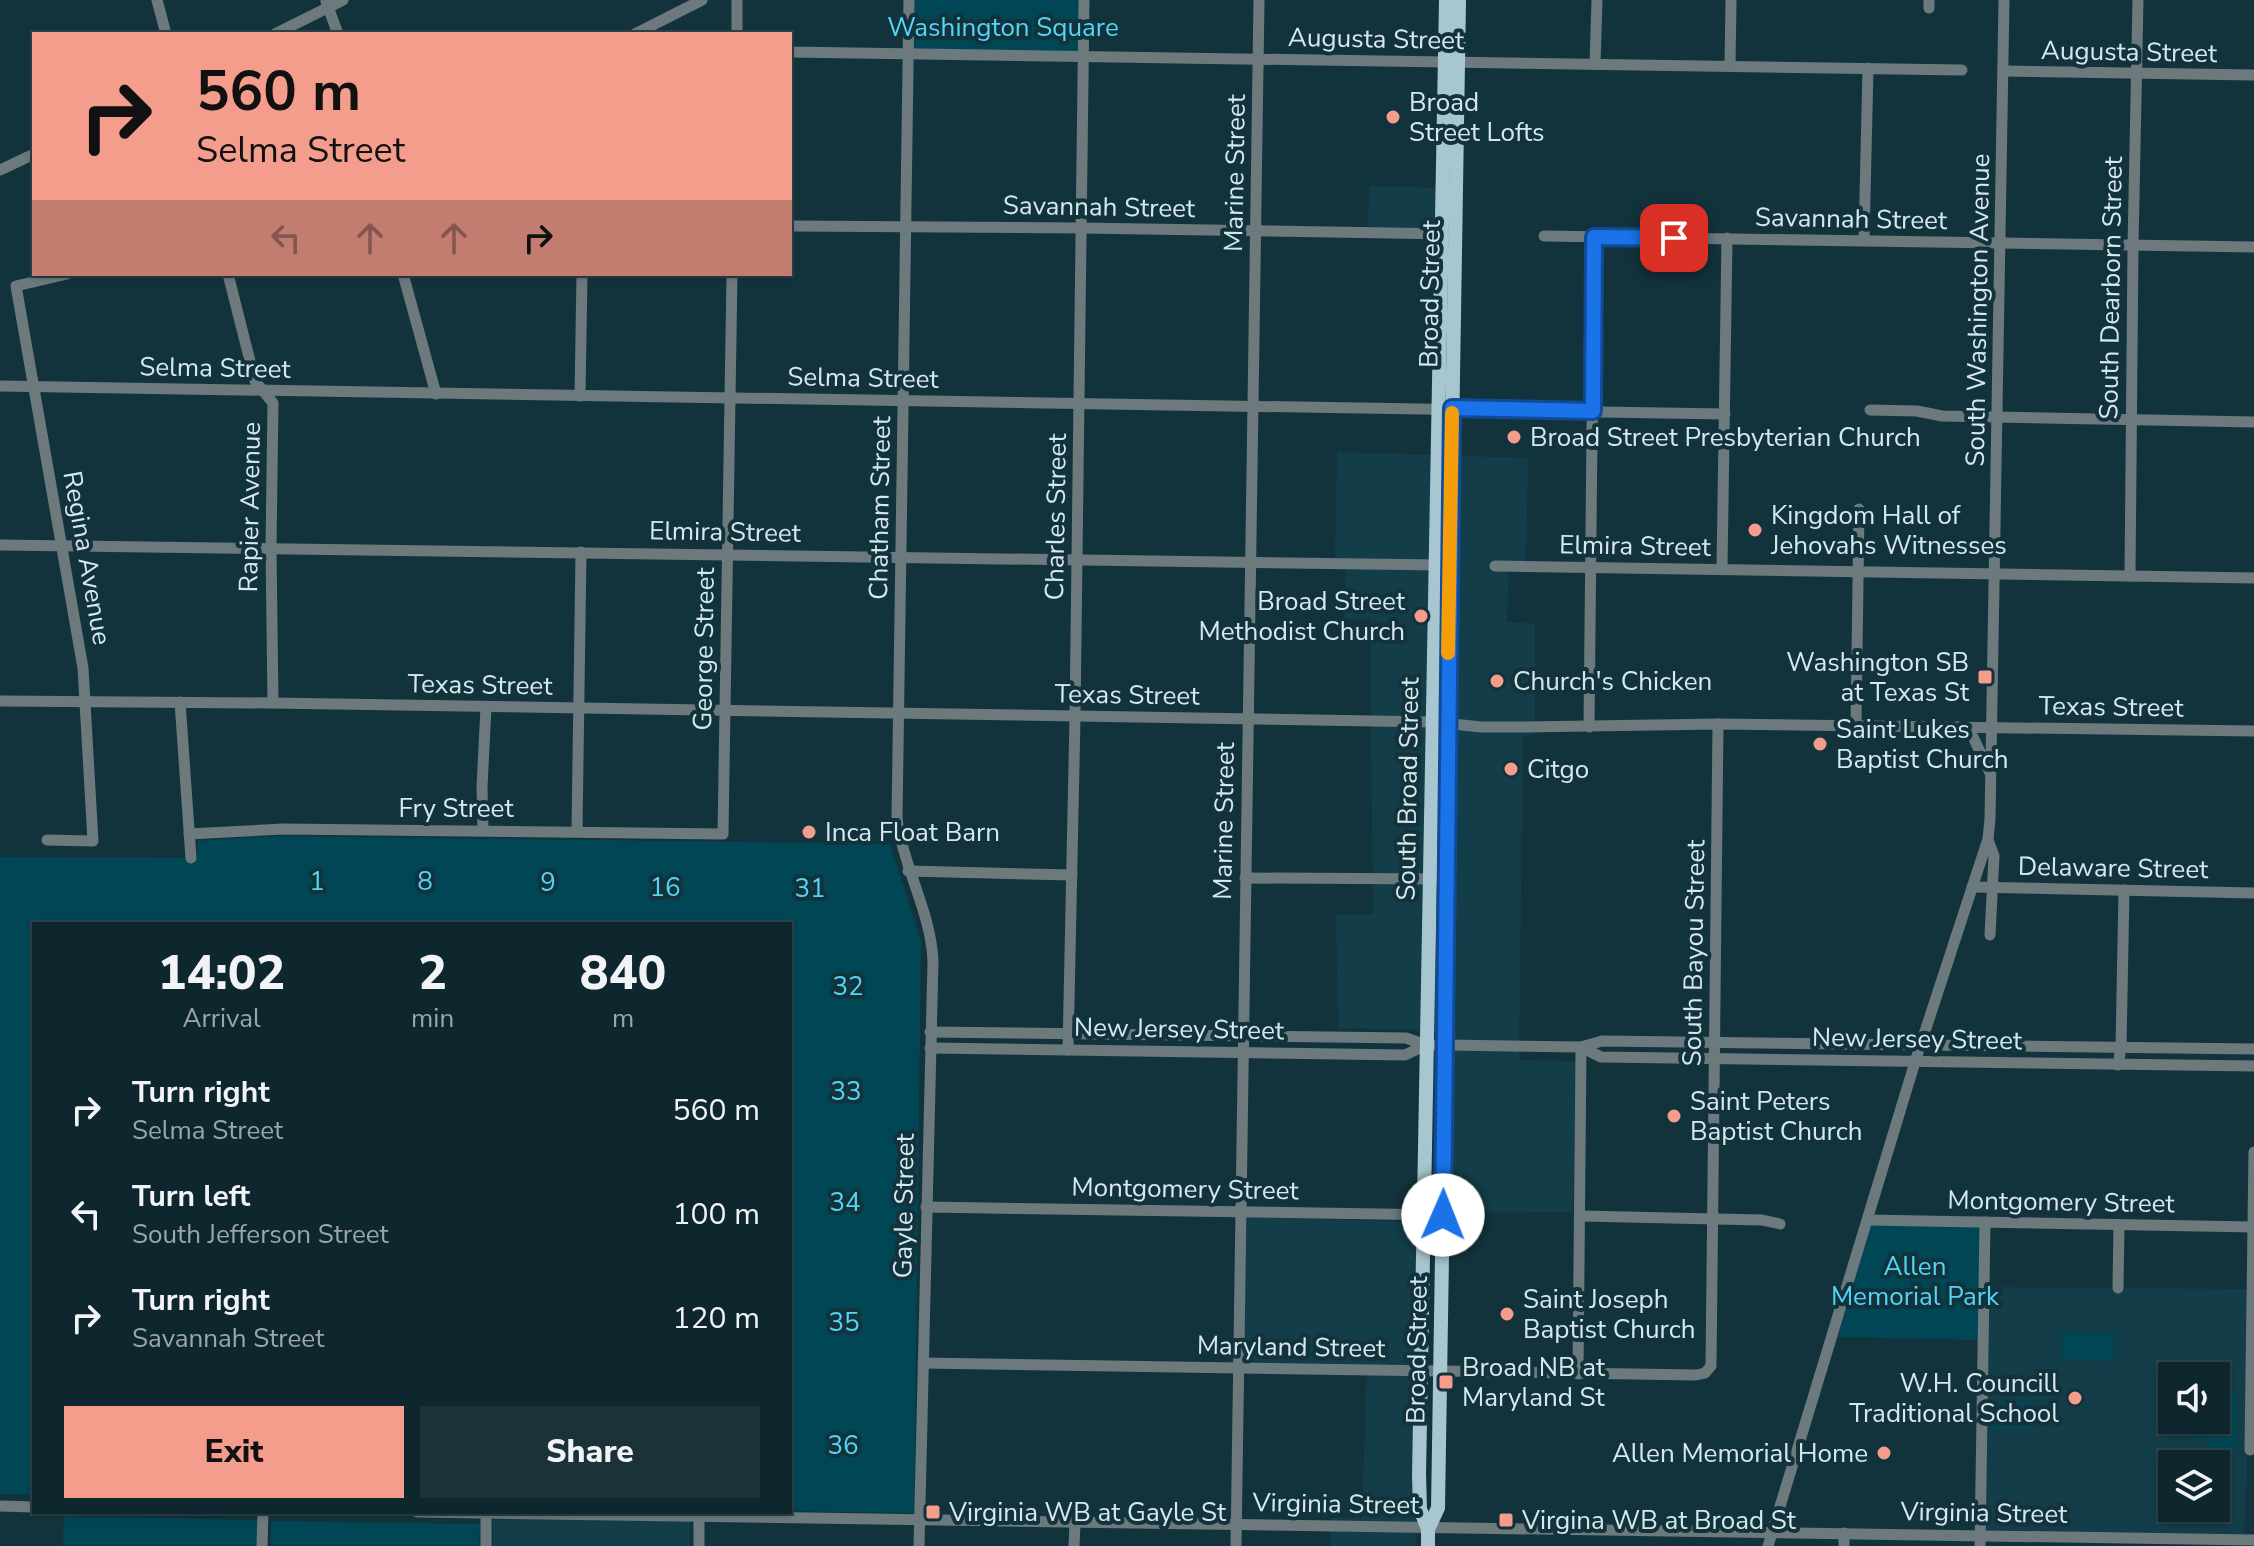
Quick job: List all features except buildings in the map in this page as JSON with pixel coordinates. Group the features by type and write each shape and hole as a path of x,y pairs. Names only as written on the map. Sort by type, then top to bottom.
{"main road":[{"path":"1446,0 1452,63"},
{"name":"Broad Street","path":"1428,1546 1428,1529 1438,1508 1441,1372 1449,750 1441,723 1443,565 1452,63 1459,0"},
{"name":"South Broad Street","path":"1428,1529 1420,1509 1426,1045 1429,879 1441,723"}],"street":[{"path":"157,0 165,32"},
{"path":"278,32 328,3 343,0"},
{"path":"640,32 702,0"},
{"path":"737,0 737,32"},
{"name":"Chatham Street","path":"908,871 897,818 909,0"},
{"name":"Charles Street","path":"1068,1050 1084,0"},
{"name":"Marine Street","path":"1236,1546 1259,0"},
{"path":"1595,64 1597,0"},
{"path":"1730,66 1731,0"},
{"name":"South Washington Avenue","path":"1768,1546 1915,1062 1988,839 1996,574 2004,0"},
{"name":"South Dearborn Street","path":"2130,576 2138,0"},
{"path":"328,3 337,32"},
{"name":"Augusta Street","path":"792,52 1962,70"},
{"path":"1864,240 1868,68"},
{"name":"Augusta Street","path":"2003,71 2254,75"},
{"path":"0,170 32,155"},
{"name":"Savannah Street","path":"792,226 1448,234"},
{"name":"Savannah Street","path":"1544,236 2254,247"},
{"path":"1589,727 1594,237"},
{"path":"1722,569 1727,238"},
{"name":"Regina Avenue","path":"47,840 93,841 83,668 16,286 58,276"},
{"name":"Rapier Avenue","path":"229,276 255,381 273,403 273,703"},
{"path":"404,276 436,394"},
{"path":"580,396 582,276"},
{"name":"George Street","path":"723,834 732,276"},
{"name":"Selma Street","path":"0,386 1725,414"},
{"path":"1870,410 1998,418 2254,422"},
{"path":"1856,725 1859,509"},
{"name":"Elmira Street","path":"0,545 1443,565"},
{"path":"577,831 581,552"},
{"name":"Elmira Street","path":"1495,566 2254,578"},
{"name":"Texas Street","path":"0,701 1248,719 1441,723 1481,727 1718,724 2254,731"},
{"path":"180,702 191,858"},
{"path":"483,830 486,707"},
{"name":"South Bayou Street","path":"1705,1373 1711,1366 1718,724"},
{"path":"1957,726 1973,737 1991,776"},
{"name":"Fry Street","path":"189,834 283,829 723,834"},
{"path":"1988,839 1994,856 1990,935"},
{"path":"908,871 1072,875"},
{"name":"Gayle Street","path":"908,871 932,941 919,1546"},
{"path":"1245,878 1448,879"},
{"name":"Delaware Street","path":"1972,887 2254,893"},
{"path":"2118,1065 2121,1048 2124,890"},
{"path":"1428,947 1447,948"},
{"name":"New Jersey Street","path":"930,1032 1406,1038 1426,1045 1581,1047 1602,1041 2254,1049"},
{"name":"New Jersey Street","path":"930,1048 1405,1055 1426,1045"},
{"path":"1857,1045 1857,1060"},
{"path":"1993,1063 1994,1046"},
{"path":"1578,1374 1581,1047"},
{"name":"New Jersey Street","path":"1581,1047 1601,1057 2254,1066"},
{"path":"2250,1450 2254,1152"},
{"name":"Montgomery Street","path":"926,1207 1443,1215"},
{"path":"1580,1216 1762,1220 1780,1224"},
{"name":"Montgomery Street","path":"1867,1220 2254,1227"},
{"path":"1980,1540 1985,1222"},
{"path":"2118,1288 2119,1225"},
{"name":"Maryland Street","path":"923,1363 1578,1374 1705,1373"},
{"path":"0,1506 32,1507"},
{"path":"262,1546 263,1514"},
{"path":"486,1514 486,1546"},
{"name":"Virginia Street","path":"557,1514 1428,1529 1773,1531 1980,1540 2250,1542"},
{"path":"699,1516 699,1546"},
{"path":"1074,1546 1075,1523"},
{"path":"1844,1533 1844,1546"}],"shaded area":[{"path":"1369,186 1443,188 1442,234 1368,233"},
{"path":"1337,452 1528,458 1526,562 1509,562 1507,622 1535,624 1535,735 1523,736 1519,1060 1575,1061 1573,1212 1461,1213 1460,1229 1419,1229 1416,1546 1331,1546 1331,1518 1362,1518 1367,1364 1243,1363 1247,1217 1449,1223 1452,1033 1338,1028 1336,915 1373,914 1370,620 1344,619 1346,564 1335,564"},
{"name":"W.H. Councill Traditional School","path":"1980,1287 2247,1289 2244,1536 1976,1530"},
{"path":"493,1519 690,1521 690,1546 493,1546"}],"green space":[{"name":"Washington Square","path":"909,0 1084,0 1083,57 909,54"},
{"path":"275,836 890,844 921,941 914,1513 792,1511 792,922 32,922 32,1494 0,1494 0,857 197,858 198,841"},
{"name":"Allen Memorial Park","path":"1871,1225 1980,1227 1979,1340 1838,1337"},
{"path":"2063,1332 2114,1335 2113,1361 2061,1358"},
{"path":"2230,1392 2237,1397 2236,1447 2230,1452 2209,1447 2209,1438 2190,1438 2186,1434 2230,1434"},
{"path":"1992,1402 2031,1402 2030,1430 1991,1429"},
{"path":"64,1516 257,1520 257,1546 63,1546"},
{"path":"271,1521 480,1524 479,1546 271,1546"}],"slow traffic":[{"path":"1448,653 1452,413"}],"place":[{"name":"Broad Street Lofts","path":"1393,117"},
{"name":"Broad Street Presbyterian Church","path":"1514,437"},
{"name":"Kingdom Hall of Jehovahs Witnesses","path":"1755,530"},
{"name":"Broad Street Methodist Church","path":"1421,616"},
{"name":"Washington SB at Texas St","path":"1985,677"},
{"name":"Church's Chicken","path":"1497,681"},
{"name":"Saint Lukes Baptist Church","path":"1820,744"},
{"name":"Citgo","path":"1511,769"},
{"name":"Inca Float Barn","path":"809,832"},
{"name":"Saint Peters Baptist Church","path":"1674,1116"},
{"name":"Saint Joseph Baptist Church","path":"1507,1314"},
{"name":"Broad NB at Maryland St","path":"1446,1382"},
{"name":"W.H. Councill Traditional School","path":"2075,1398"},
{"name":"Allen Memorial Home","path":"1884,1453"},
{"name":"Virginia WB at Gayle St","path":"933,1512"},
{"name":"Virgina WB at Broad St","path":"1506,1520"}],"route":[{"path":"1443,1215 1452,408 1593,411 1594,237 1674,238"}],"park label":[{"name":"1","path":"317,881"},
{"name":"8","path":"425,881"},
{"name":"9","path":"548,882"},
{"name":"16","path":"665,887"},
{"name":"31","path":"810,888"},
{"name":"32","path":"848,986"},
{"name":"33","path":"846,1091"},
{"name":"34","path":"845,1202"},
{"name":"35","path":"844,1322"},
{"name":"36","path":"843,1445"}]}
